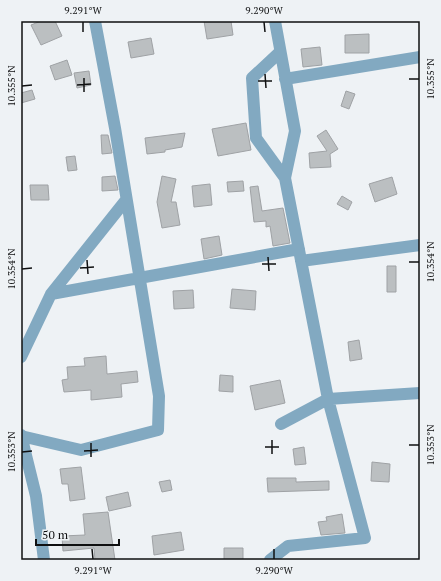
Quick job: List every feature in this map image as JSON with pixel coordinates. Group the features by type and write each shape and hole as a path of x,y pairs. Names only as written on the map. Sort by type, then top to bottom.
{"street":[{"path":"44,560 36,496 21,435 81,450 158,430 159,396 115,128 95,21"},
{"path":"270,560 288,546 365,538 328,399 285,178 295,131 275,21"},
{"path":"280,52 252,78 256,138 285,178"},
{"path":"285,79 420,57"},
{"path":"21,357 51,294 126,200"},
{"path":"51,294 139,279 300,255 420,245"},
{"path":"281,424 328,399 420,393"}],"building":[{"path":"41,21 55,21 62,36 41,45 31,25"},
{"path":"204,21 231,21 233,35 207,39"},
{"path":"369,34 369,53 345,53 345,35"},
{"path":"151,38 154,54 131,58 128,42"},
{"path":"320,47 322,65 303,67 301,49"},
{"path":"67,60 72,75 55,80 50,66"},
{"path":"89,71 91,85 77,88 74,73"},
{"path":"32,90 35,99 21,103 21,93"},
{"path":"346,91 355,94 349,109 341,106"},
{"path":"246,123 251,150 218,156 212,129"},
{"path":"326,130 338,149 330,154 331,167 310,168 309,153 327,151 317,136"},
{"path":"185,133 182,147 165,150 165,152 147,154 145,138"},
{"path":"101,135 108,135 112,153 102,154"},
{"path":"75,156 77,170 68,171 66,157"},
{"path":"115,176 118,190 102,191 102,177"},
{"path":"162,176 176,179 171,202 176,202 180,225 162,228 157,202"},
{"path":"392,177 397,194 375,202 369,184"},
{"path":"243,181 244,191 228,192 227,182"},
{"path":"210,184 212,205 194,207 192,186"},
{"path":"30,185 48,185 49,200 31,200"},
{"path":"258,186 262,211 283,208 290,243 273,246 270,226 266,227 266,221 254,222 250,187"},
{"path":"342,196 352,202 348,210 337,204"},
{"path":"219,236 222,255 204,259 201,239"},
{"path":"387,266 396,266 396,292 387,292"},
{"path":"232,289 256,291 255,310 230,308"},
{"path":"193,290 194,308 174,309 173,291"},
{"path":"359,340 362,359 350,361 348,342"},
{"path":"106,356 107,374 137,371 138,382 121,384 122,397 91,400 91,390 64,392 62,380 68,379 67,367 85,366 84,358"},
{"path":"220,375 233,376 233,392 219,391"},
{"path":"280,380 285,403 255,410 250,386"},
{"path":"304,447 306,464 295,465 293,449"},
{"path":"372,462 390,464 389,482 371,481"},
{"path":"81,467 85,499 70,501 68,484 62,484 60,469"},
{"path":"267,478 296,478 296,482 329,481 329,490 268,492"},
{"path":"170,480 172,490 162,492 159,482"},
{"path":"128,492 131,506 109,511 106,497"},
{"path":"108,512 115,560 95,560 94,548 63,551 62,536 85,535 83,514"},
{"path":"342,514 345,533 321,535 318,522 327,521 326,517"},
{"path":"181,532 184,550 154,555 152,536"},
{"path":"224,548 243,548 243,560 224,560"}]}
